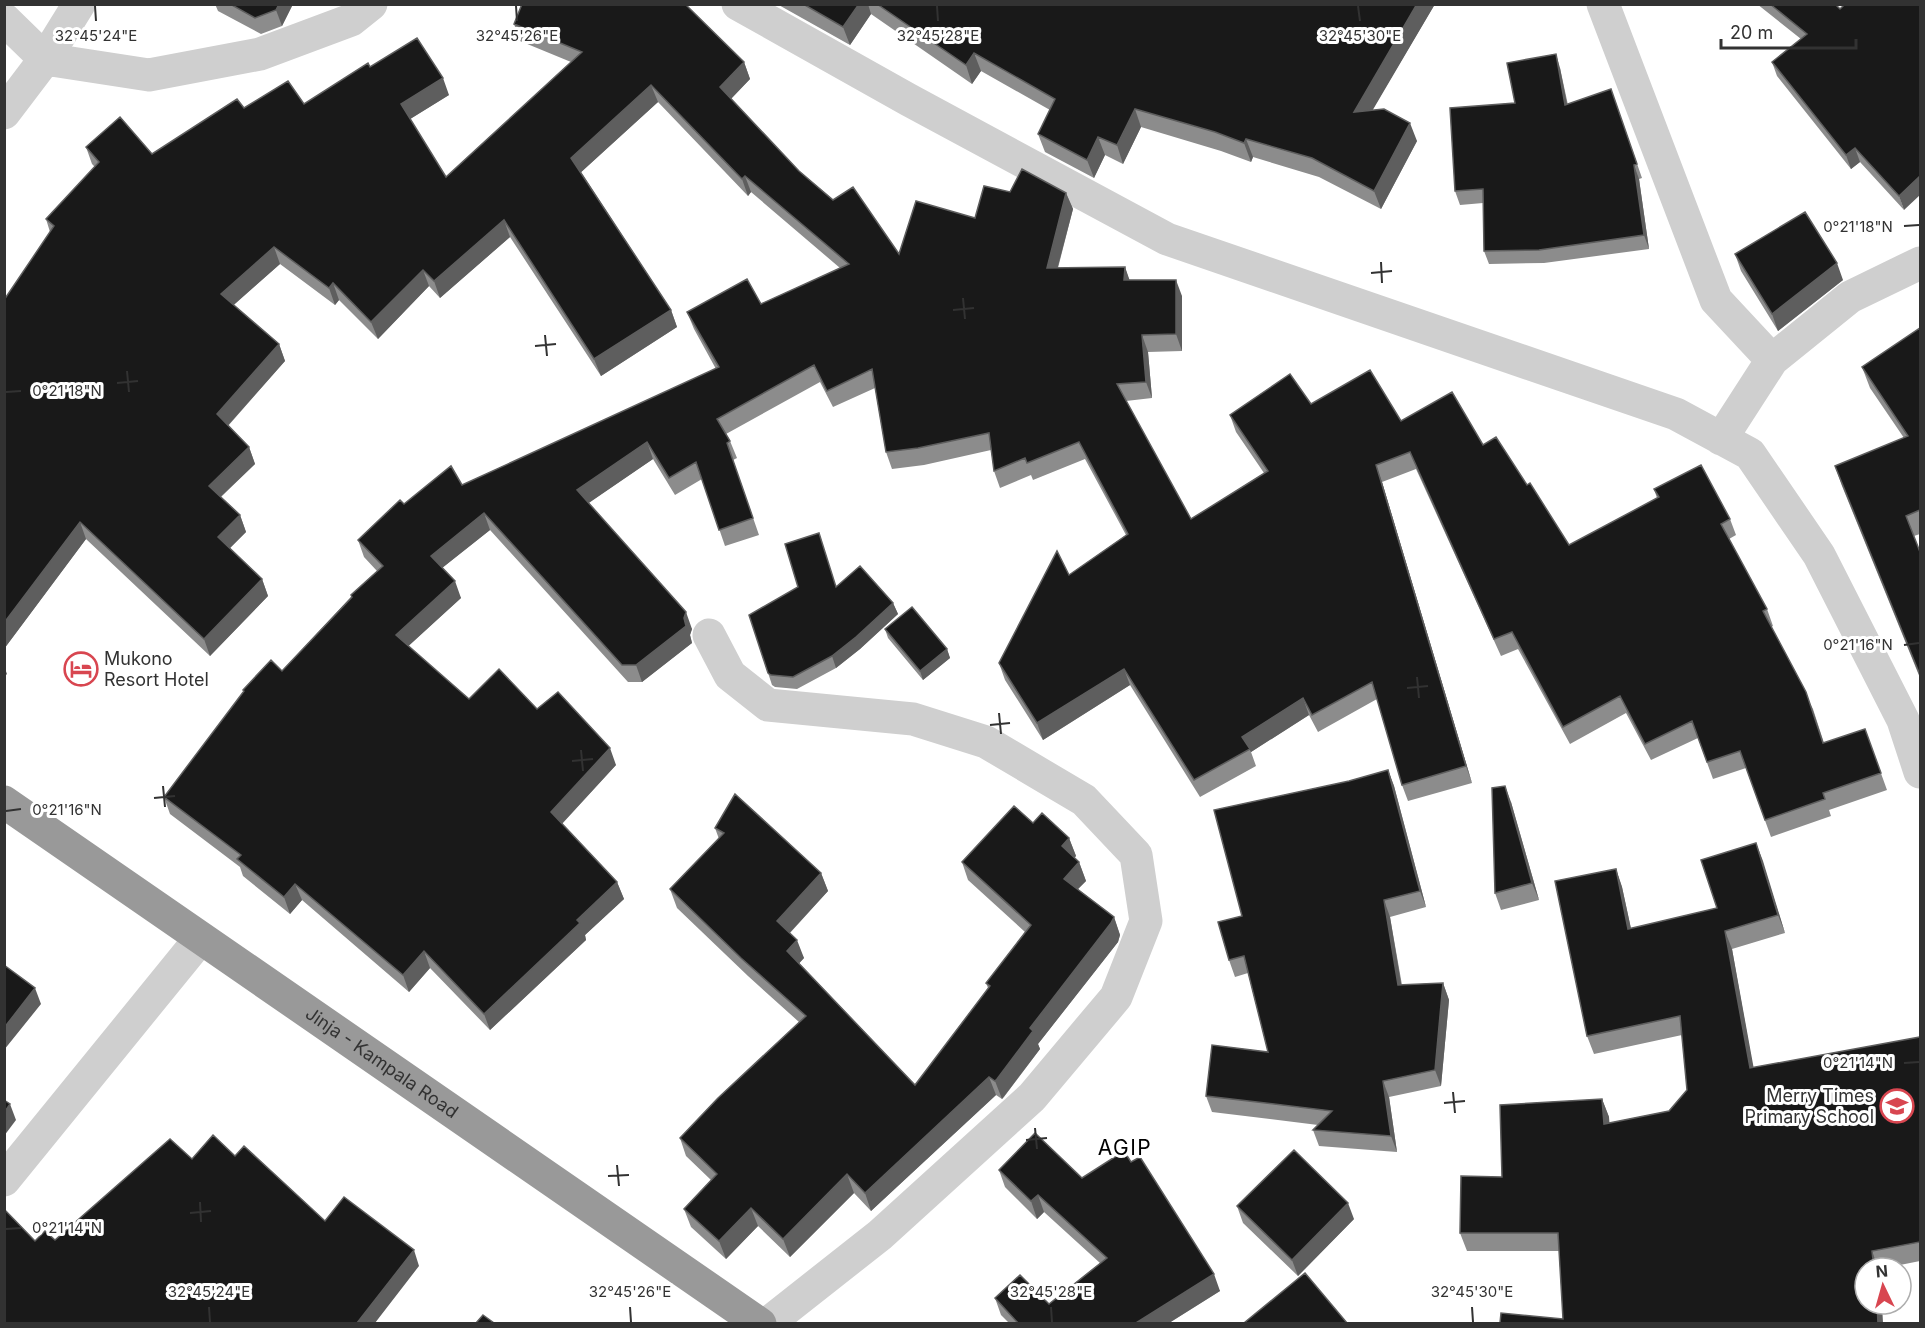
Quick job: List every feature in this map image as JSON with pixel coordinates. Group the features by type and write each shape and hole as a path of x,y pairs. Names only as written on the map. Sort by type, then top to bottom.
{"highway":[{"name":"Jinja - Kampala Road","path":"4,802 760,1323"}],"street":[{"path":"4,113 45,59 79,4"},
{"path":"4,19 45,59 149,75 260,54 351,20 371,4"},
{"path":"738,4 909,100 1167,239 1676,414 1750,454 1819,555 1912,719 1920,772"},
{"path":"1603,4 1716,300 1773,360"},
{"path":"1721,439 1773,360 1850,297 1920,263"},
{"path":"709,635 730,675 768,705 913,719 986,742 1084,800 1136,855 1146,921 1116,997 1032,1097 880,1235 766,1323"},
{"path":"4,1180 200,939"}],"building":[{"path":"230,4 279,4 276,10 255,18"},
{"path":"522,4 685,4 744,62 720,87 799,171 833,200 853,187 899,254 916,201 975,218 984,186 1010,192 1022,169 1066,193 1047,268 1125,267 1124,280 1176,280 1176,334 1142,335 1146,382 1117,384 1191,519 1268,471 1230,415 1290,374 1311,404 1370,370 1401,421 1452,392 1483,445 1496,437 1527,485 1530,483 1569,545 1659,497 1654,489 1701,465 1730,519 1721,524 1767,609 1763,611 1806,692 1823,743 1865,729 1881,773 1823,793 1825,799 1765,820 1740,751 1707,762 1692,721 1645,744 1620,696 1563,727 1512,632 1494,639 1410,452 1376,465 1466,766 1402,785 1372,682 1312,715 1303,698 1242,737 1250,749 1194,780 1124,669 1037,723 999,663 1057,551 1069,575 1128,534 1079,442 1027,463 1025,458 994,471 989,433 918,448 886,452 872,369 827,391 814,365 717,419 730,441 727,443 753,518 719,530 696,462 669,478 647,442 577,490 686,612 684,618 686,626 636,665 622,665 484,513 431,556 455,581 396,635 469,699 499,669 537,709 558,692 610,748 551,812 617,882 577,920 580,923 484,1014 424,951 403,975 295,884 284,897 237,859 241,855 164,797 243,690 271,660 282,671 352,597 351,595 383,566 358,540 400,500 404,504 451,466 462,485 719,367 687,312 747,279 761,304 849,264 745,176 742,179 651,85 571,158 671,310 594,359 504,220 434,281 423,270 371,322 333,283 329,288 274,247 221,294 279,344 217,414 249,447 209,486 240,515 218,537 262,579 204,639 80,522 4,623 4,300 54,226 46,219 99,162 86,147 120,117 152,154 237,99 244,108 288,81 304,104 368,63 370,67 417,38 443,78 401,104 446,177 582,52 514,24"},
{"path":"803,4 859,4 843,27"},
{"path":"877,4 1417,4 1354,112 1384,109 1410,123 1374,191 1312,158 1246,139 1244,143 1215,132 1135,109 1117,145 1098,137 1087,160 1038,134 1055,99 974,53 966,65"},
{"path":"1770,4 1835,4 1840,9 1845,4 1920,4 1920,176 1899,196 1855,148 1846,155 1772,62 1807,34"},
{"path":"1556,54 1565,105 1611,89 1637,164 1634,165 1644,235 1539,250 1484,251 1483,189 1455,191 1450,108 1515,103 1507,63"},
{"path":"1805,212 1837,263 1772,314 1735,254"},
{"path":"1920,328 1920,510 1906,516 1920,552 1920,675 1835,466 1908,436 1862,367"},
{"path":"819,533 836,587 860,566 893,603 832,656 793,677 771,675 768,673 749,615 798,587 785,544"},
{"path":"912,607 947,649 920,671 885,629"},
{"path":"1388,770 1420,891 1384,900 1398,985 1443,983 1435,1070 1383,1081 1391,1136 1313,1130 1332,1111 1206,1096 1212,1045 1268,1052 1244,956 1229,960 1218,922 1242,916 1214,810 1349,781"},
{"path":"1505,786 1532,883 1495,893 1492,788"},
{"path":"735,794 821,873 777,921 797,940 787,951 915,1085 990,986 986,983 1031,925 962,862 1014,806 1033,823 1042,813 1069,838 1062,846 1079,862 1064,879 1114,917 1030,1028 1033,1031 995,1081 989,1077 865,1193 847,1174 783,1239 751,1208 719,1241 684,1209 717,1174 680,1138 718,1098 806,1016 741,958 670,889 724,833 715,828"},
{"path":"1756,843 1778,915 1725,931 1750,1068 1920,1037 1920,1242 1872,1251 1873,1256 1853,1256 1853,1316 1878,1316 1878,1323 1500,1323 1501,1313 1563,1319 1558,1233 1460,1233 1461,1176 1502,1177 1500,1105 1602,1099 1604,1124 1669,1111 1687,1090 1680,1016 1587,1036 1555,881 1616,869 1628,929 1717,908 1701,860"},
{"path":"4,965 35,988 4,1028"},
{"path":"4,1100 10,1104 4,1113"},
{"path":"1035,1133 1082,1178 1124,1151 1131,1162 1140,1157 1214,1274 1136,1323 1018,1323 995,1298 1020,1275 1049,1304 1107,1258 1038,1195 1031,1201 999,1170"},
{"path":"213,1135 235,1156 244,1146 325,1221 344,1197 414,1250 357,1323 4,1323 4,1209 35,1241 45,1231 55,1240 170,1139 192,1159"},
{"path":"1294,1150 1348,1203 1292,1260 1237,1206"},
{"path":"1305,1273 1347,1323 1244,1323"},
{"path":"483,1315 494,1323 476,1323"}],"place":[{"name":"Mukono Resort Hotel","path":"81,669"},
{"name":"Merry Times Primary School","path":"1897,1106"}],"district":[{"name":"AGIP","path":"1125,1148"}]}
